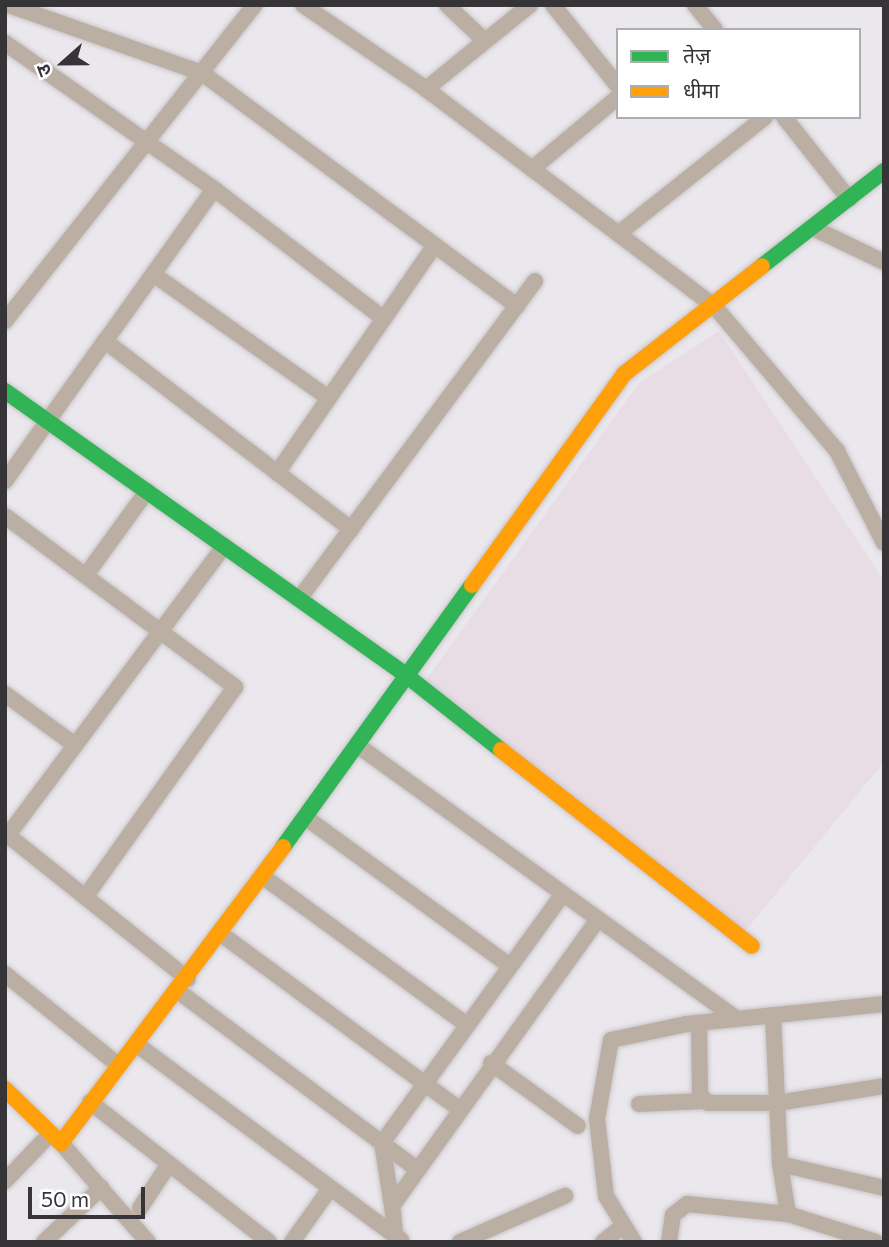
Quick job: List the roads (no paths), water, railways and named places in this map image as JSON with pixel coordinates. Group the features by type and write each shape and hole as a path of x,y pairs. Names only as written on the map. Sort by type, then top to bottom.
{"street":[{"path":"9,5 202,73 517,306"},
{"path":"5,321 255,5"},
{"path":"303,5 426,89 715,307 837,451 884,543"},
{"path":"447,5 485,41"},
{"path":"426,89 530,5"},
{"path":"553,5 616,84"},
{"path":"695,5 707,27"},
{"path":"5,43 214,189 384,318"},
{"path":"532,169 616,99"},
{"path":"618,234 762,119"},
{"path":"786,119 849,199"},
{"path":"5,1181 61,1137 183,985 624,374 715,307 884,171"},
{"path":"5,481 214,189"},
{"path":"813,228 884,262"},
{"path":"277,473 435,245"},
{"path":"153,274 329,398"},
{"path":"299,599 536,281"},
{"path":"105,341 351,529"},
{"path":"5,391 407,676 752,946"},
{"path":"86,575 147,491"},
{"path":"5,516 235,687 85,897"},
{"path":"224,546 6,834 85,897 183,985 417,1169"},
{"path":"5,694 75,745"},
{"path":"357,745 737,1019"},
{"path":"305,817 510,966"},
{"path":"262,876 466,1024"},
{"path":"400,1241 382,1143 423,1083 563,894"},
{"path":"392,1206 491,1063 598,919"},
{"path":"221,934 459,1109"},
{"path":"5,974 118,1065"},
{"path":"634,1242 606,1196 597,1119 611,1040 699,1023 884,1004"},
{"path":"773,1015 780,1164 788,1214"},
{"path":"699,1023 699,1089 705,1101"},
{"path":"136,1044 400,1241"},
{"path":"491,1063 578,1126"},
{"path":"639,1104 705,1101 777,1103 884,1086"},
{"path":"5,1089 61,1137 148,1242"},
{"path":"90,1102 269,1242"},
{"path":"140,1208 169,1164"},
{"path":"780,1164 884,1188"},
{"path":"44,1242 101,1188"},
{"path":"292,1242 330,1190"},
{"path":"460,1242 492,1236 565,1196"},
{"path":"669,1242 673,1215 687,1204 788,1214 876,1242"},
{"path":"603,1242 623,1226"}]}
